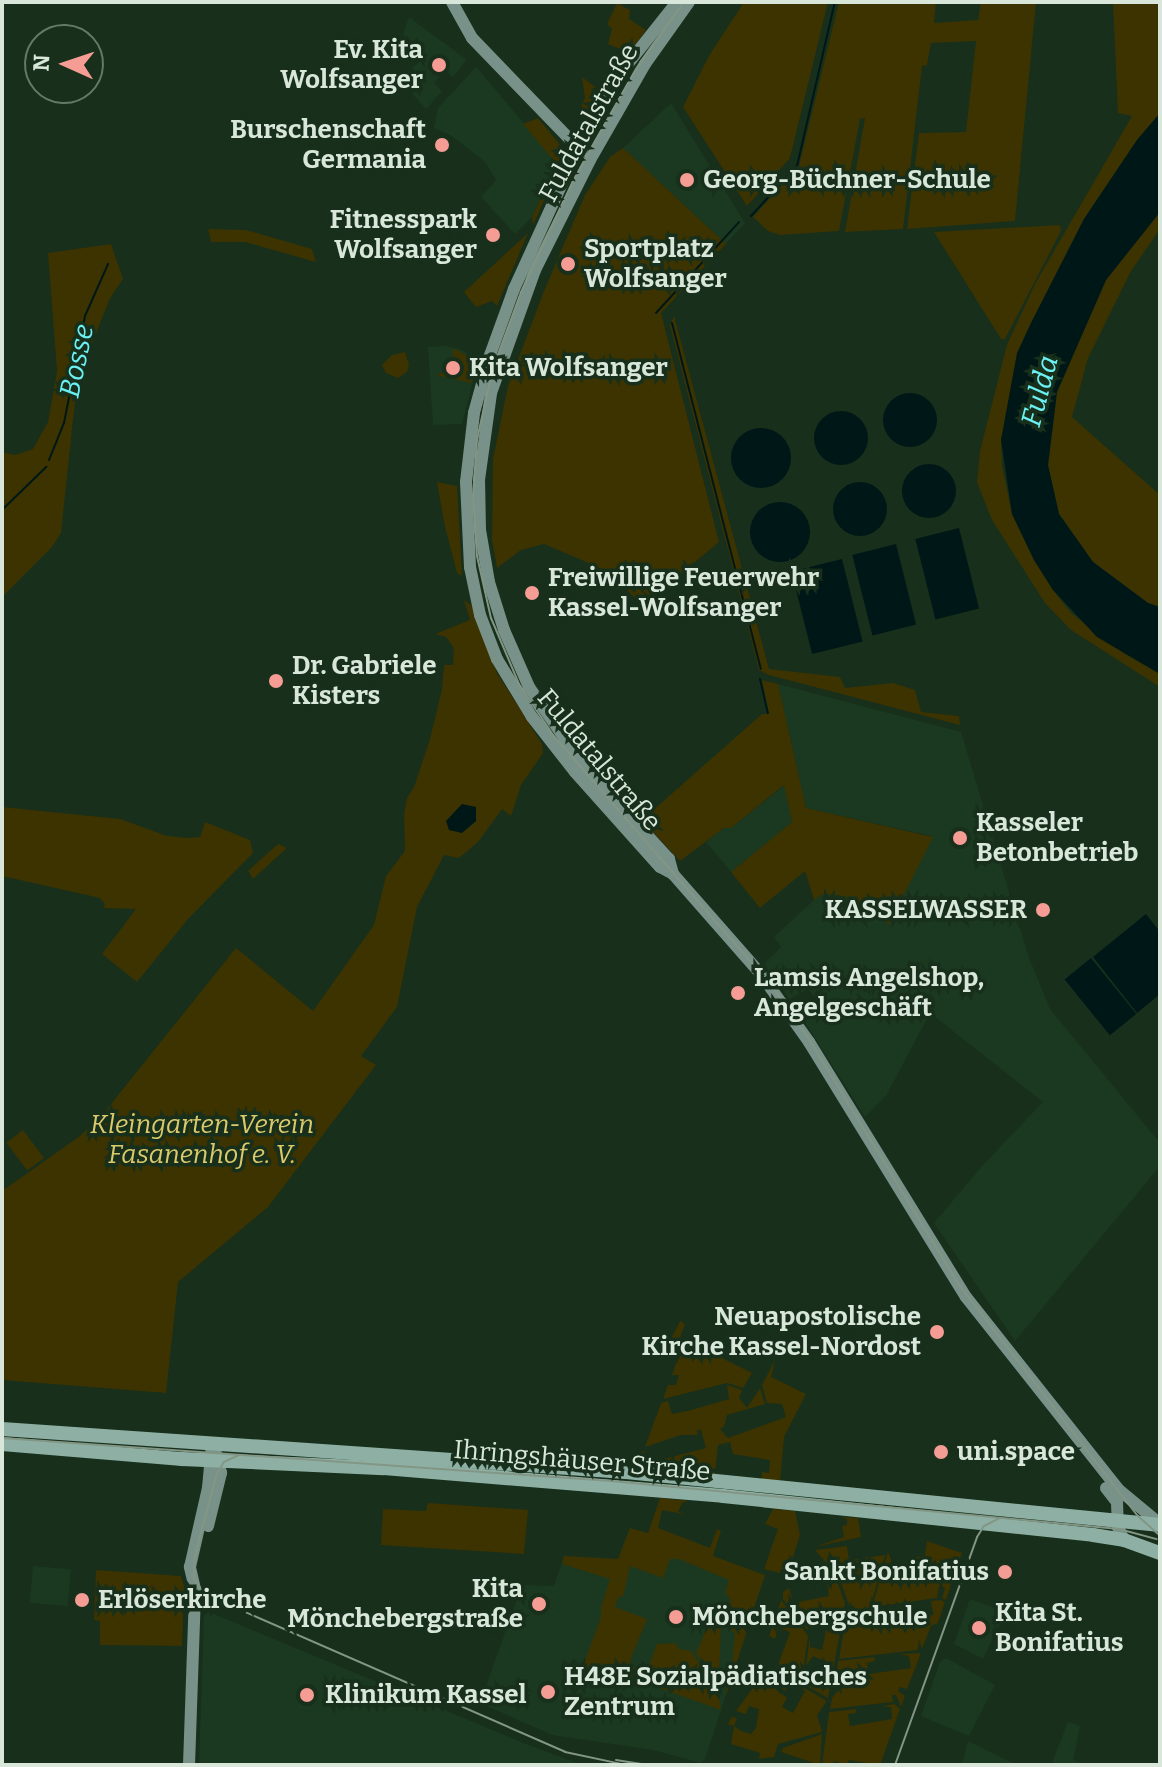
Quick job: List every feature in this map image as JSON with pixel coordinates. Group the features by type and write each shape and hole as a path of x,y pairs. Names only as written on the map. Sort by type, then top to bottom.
{"main road":[{"path":"452,2 472,38 590,160"},
{"name":"Fuldatalstraße","path":"677,2 620,74 578,148 514,289 480,386 467,472 470,567 487,636 532,717 660,867 673,874 740,949 787,1010 942,1261 1011,1356 1027,1372 1118,1489 1160,1524"},
{"name":"Fuldatalstraße","path":"673,874 669,859 565,742 529,687 496,609 480,530 480,449 497,370 535,270 590,160 645,64 689,2"},
{"name":"Fuldatalstraße","path":"1011,1356 1018,1373 1115,1498 1117,1519 1124,1540"},
{"name":"Ihringshäuser Straße","path":"2,1429 572,1467 1160,1524"},
{"name":"Ihringshäuser Straße","path":"2,1444 217,1465 235,1461 388,1468 723,1496 1124,1540 1157,1552"},
{"path":"189,1765 196,1586 190,1567 208,1488 217,1465 212,1444"}],"shaded area":[{"name":"Ev. Kita Wolfsanger","path":"409,17 467,60 453,77 445,71 434,83 442,91 426,109 398,78 428,56 403,35"},
{"path":"476,67 558,163 532,217 515,234 481,197 496,180 485,162 452,136 434,128 438,108"},
{"name":"Georg-Büchner-Schule","path":"671,103 745,223 726,244 623,148"},
{"path":"446,346 462,350 478,362 462,424 433,425 428,347"},
{"path":"778,684 961,732 1028,955 1050,1009 1160,1143 1160,1166 1015,1341 934,1223 982,1166 1043,1102 930,1013 886,1096 865,1117 803,1019 821,1006 808,989 789,999 764,964 781,947 774,937 814,900 823,894 844,896 932,836 806,808"},
{"path":"785,785 792,822 731,872 706,842 724,828 731,828"},
{"path":"630,1528 765,1575 705,1759 701,1763 653,1750 552,1735 480,1703 522,1585 554,1586 564,1556 618,1559"},
{"path":"33,1566 71,1569 68,1606 30,1603"},
{"name":"Kita St. Bonifatius","path":"970,1599 1006,1612 983,1659 954,1644"},
{"name":"Klinikum Kassel","path":"209,1612 582,1765 199,1765 204,1616"},
{"path":"946,1658 995,1685 969,1736 921,1716 940,1662"},
{"path":"1068,1722 1080,1726 1073,1760 1085,1765 1051,1765"},
{"path":"968,1741 1017,1765 962,1765"}],"green space":[{"path":"744,2 828,2 790,158 747,206 683,107 710,54"},
{"path":"839,2 936,2 934,23 978,20 981,2 1036,2 1015,221 907,229 919,133 966,132 976,41 931,43 927,65 922,66 903,229 845,232 865,118 860,119 839,231 780,235 768,231 753,217 799,166"},
{"path":"1113,2 1160,2 1160,113 1137,140 1084,219 1031,323 1001,440 1002,466 1012,514 1034,560 1053,590 1071,613 1125,654 1160,674 1160,687 1071,630 1045,603 992,520 977,482 980,451 1007,345 1035,284 1132,116 1118,113"},
{"path":"617,3 630,10 629,19 646,30 629,53 608,44 612,29 607,24"},
{"path":"582,77 602,92 587,119 576,115 585,98"},
{"path":"538,118 566,152 533,225 532,217 557,164 523,124"},
{"path":"623,148 726,244 661,313 719,542 644,605 598,567 544,544 521,550 497,568 492,539 493,459 508,386 585,195 610,157"},
{"path":"1160,212 1160,229 1131,271 1088,358 1072,417 1160,495 1160,607 1148,603 1093,562 1059,514 1048,465 1057,392 1106,280"},
{"path":"1060,225 1061,231 1005,339 1001,339 934,232"},
{"path":"208,229 246,230 312,249 316,262 245,242 211,242"},
{"path":"528,233 497,306 492,301 476,307 464,292"},
{"path":"111,244 123,279 110,298 85,361 75,401 61,533 52,547 2,597 2,452 15,455 33,449 48,422 57,371 48,253"},
{"path":"674,316 769,669 840,677 845,688 893,683 915,690 921,712 959,716 960,725 759,670 670,325"},
{"path":"453,348 478,362 471,383 436,375 453,369"},
{"path":"405,352 409,365 407,372 398,378 386,373 382,365 392,355"},
{"path":"437,482 457,486 462,576 457,573"},
{"name":"Kleingarten-Verein Fasanenhof e. V.","path":"464,600 471,605 497,673 542,744 543,753 521,785 511,816 502,809 478,842 459,858 444,855 417,907 397,1007 361,1056 376,1065 268,1207 178,1282 166,1393 2,1380 2,1191 80,1136 103,1114 236,948 313,1011 374,925 386,876 405,851 407,798 414,787 430,739 442,689 444,665 453,665 454,648 446,637 435,634 470,620"},
{"path":"762,680 778,684 806,808 933,837 889,924 844,896 823,894 814,900 805,871 760,908 731,872 792,822 784,785 731,828 724,828 680,861 642,820 762,714 769,714"},
{"path":"2,807 120,819 167,836 188,838 200,837 205,822 250,840 253,853 188,919 137,982 102,954 136,909 103,908 105,904 100,898 2,876"},
{"path":"278,844 287,848 253,879 248,871"},
{"path":"23,1130 44,1158 27,1171 6,1143"},
{"path":"680,1321 685,1324 680,1337 752,1373 743,1388 727,1383 663,1399 668,1385 676,1385 679,1375 672,1375 678,1357 665,1351"},
{"path":"775,1360 771,1377 806,1394 784,1437 780,1482 762,1480 762,1472 769,1473 770,1460 733,1454 730,1442 718,1445 715,1474 631,1465 640,1451 644,1451 649,1463 706,1448 701,1430 697,1430 698,1435 681,1435 645,1447 661,1403 668,1401 672,1414 691,1410 729,1399 727,1385 742,1390 739,1398 747,1408 760,1388 765,1404 727,1415 724,1427 720,1429 728,1438 786,1417 782,1404 767,1403 762,1385"},
{"path":"660,1498 689,1501 682,1503 678,1512 688,1515 662,1510 658,1528 710,1548 717,1529 721,1531 713,1556 765,1575 753,1611 766,1616 763,1626 751,1622 749,1625 726,1696 727,1666 732,1667 735,1633 728,1628 730,1599 725,1592 729,1580 679,1559 670,1559 663,1578 630,1566 623,1597 619,1596 615,1607 647,1619 630,1661 633,1667 647,1671 657,1644 675,1643 679,1649 691,1651 718,1691 721,1710 595,1665 591,1678 580,1674 601,1617 610,1579 562,1564 564,1556 618,1559 630,1528 648,1533"},
{"path":"428,1503 528,1510 524,1554 381,1545 383,1509 426,1511"},
{"path":"773,1509 795,1511 800,1535 793,1557 780,1573 764,1569 778,1529 765,1524"},
{"path":"841,1517 858,1518 861,1537 814,1547 844,1537 842,1526 847,1525 847,1519"},
{"path":"927,1541 962,1553 946,1600 942,1598 945,1588 939,1586 937,1598 872,1607 888,1552 893,1564 916,1561 916,1557 925,1556"},
{"path":"847,1546 849,1560 885,1555 870,1608 851,1611 839,1577 815,1550"},
{"path":"96,1570 181,1576 184,1586 182,1646 100,1645 100,1621 94,1620"},
{"path":"837,1581 845,1603 841,1624 812,1617 807,1630 783,1599 783,1592 789,1588 793,1603 829,1596 827,1582"},
{"path":"781,1600 787,1608 783,1612 786,1617 791,1613 808,1636 804,1665 785,1691 758,1671 761,1662 766,1663 763,1671 774,1676 790,1632 779,1628 775,1639 769,1636"},
{"path":"931,1601 945,1602 938,1623 931,1626 922,1649 919,1640 918,1650 839,1659 843,1635 853,1624 852,1613 882,1608 883,1613 875,1614 877,1626 933,1615"},
{"path":"713,1614 721,1620 719,1685 696,1653"},
{"path":"813,1621 841,1626 828,1698 796,1680 805,1669 804,1681 816,1684 824,1661 813,1656 806,1666 810,1636 810,1647 822,1650 827,1625 816,1622 812,1626"},
{"path":"921,1653 907,1689 900,1687 898,1691 905,1696 901,1707 896,1695 892,1695 893,1702 830,1709 832,1698 843,1684 837,1669 838,1661 874,1657 875,1661 867,1663 869,1674 911,1668 909,1656 899,1654"},
{"path":"757,1674 787,1698 782,1707 793,1713 805,1691 796,1683 827,1701 817,1715 822,1732 778,1744 774,1757 759,1759 760,1753 731,1744 734,1726 751,1734 756,1728 759,1709 749,1706 746,1714 736,1711 752,1689"},
{"path":"895,1704 900,1709 880,1765 849,1760 847,1765 834,1761 832,1765 822,1765 829,1712 856,1709 856,1713 848,1714 850,1726 892,1719 891,1707 881,1706"},
{"path":"732,1717 737,1718 734,1726 728,1724"},
{"path":"822,1734 820,1765 781,1752 783,1748"}],"water":[{"name":"Fulda","path":"1160,113 1160,212 1106,280 1057,392 1048,465 1059,514 1093,562 1148,603 1160,607 1160,674 1097,637 1053,590 1034,560 1012,514 1001,440 1017,353 1031,323 1084,219 1137,140"},
{"path":"910,393 929,401 937,420 929,439 910,447 891,439 883,420 891,401"},
{"path":"841,411 860,419 868,438 860,457 841,465 822,457 814,438 822,419"},
{"path":"761,428 782,437 791,458 782,479 761,488 740,479 731,458 740,437"},
{"path":"929,464 948,472 956,491 948,510 929,518 910,510 902,491 910,472"},
{"path":"860,482 879,490 887,509 879,528 860,536 841,528 833,509 841,490"},
{"path":"780,502 792,504 801,511 808,520 808,544 801,553 792,560 780,562 768,560 759,553 752,544 750,532 752,520 759,511 768,504"},
{"path":"959,528 979,609 935,619 915,539"},
{"path":"896,544 916,625 872,635 852,555"},
{"path":"842,559 863,641 812,654 792,572"},
{"path":"462,804 476,807 476,821 462,833 449,830 446,821"},
{"path":"1146,914 1160,932 1160,994 1137,1013 1093,957"},
{"path":"1091,958 1136,1014 1110,1035 1065,979"}],"waterway":[{"path":"751,216 797,166 835,2"},
{"path":"656,313 739,222"},
{"name":"Bosse","path":"49,460 64,423 85,316 108,264"},
{"path":"672,323 761,669"},
{"name":"Bosse","path":"2,510 46,467"},
{"path":"760,679 768,713"}],"tram line":[{"path":"684,2 636,69 573,181 521,292 492,371 477,440 473,496 477,556 491,618 519,684 553,735 772,986 812,1044 960,1286 1138,1516 1160,1536"},
{"path":"2,1438 611,1481 1119,1529 1157,1539"},
{"path":"239,1455 224,1462 217,1473 194,1559 194,1578 204,1594 565,1752 626,1765"},
{"path":"895,1765 977,1537 984,1526 1000,1518"},
{"path":"616,1760 648,1765"}],"place":[{"name":"Ev. Kita Wolfsanger","path":"439,65"},
{"name":"Burschenschaft Germania","path":"442,145"},
{"name":"Georg-Büchner-Schule","path":"687,180"},
{"name":"Fitnesspark Wolfsanger","path":"493,235"},
{"name":"Sportplatz Wolfsanger","path":"568,264"},
{"name":"Kita Wolfsanger","path":"453,368"},
{"name":"Freiwillige Feuerwehr Kassel-Wolfsanger","path":"532,593"},
{"name":"Dr. Gabriele Kisters","path":"276,681"},
{"name":"Kasseler Betonbetrieb","path":"960,838"},
{"name":"KASSELWASSER","path":"1043,910"},
{"name":"Lamsis Angelshop, Angelgeschäft","path":"738,993"},
{"name":"Neuapostolische Kirche Kassel-Nordost","path":"937,1332"},
{"name":"uni.space","path":"941,1452"},
{"name":"Sankt Bonifatius","path":"1005,1572"},
{"name":"Erlöserkirche","path":"82,1600"},
{"name":"Kita Mönchebergstraße","path":"539,1604"},
{"name":"Mönchebergschule","path":"676,1617"},
{"name":"Kita St. Bonifatius","path":"979,1628"},
{"name":"H48E Sozialpädiatisches Zentrum","path":"548,1692"},
{"name":"Klinikum Kassel","path":"307,1695"}]}
